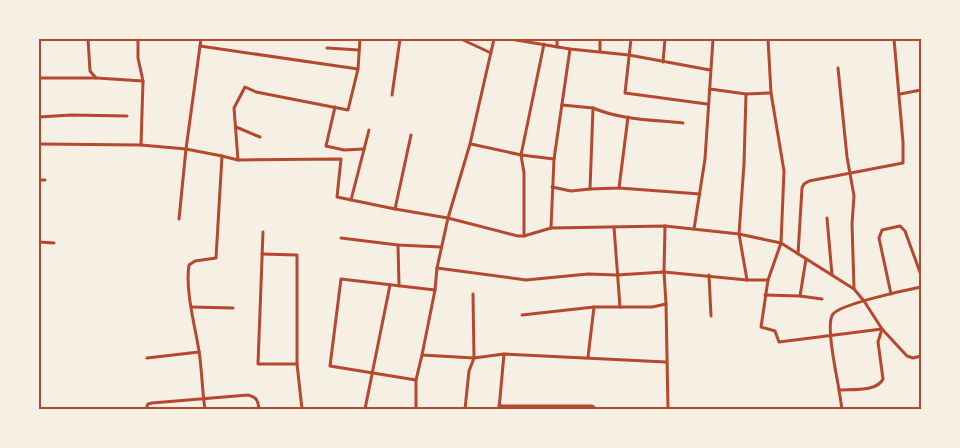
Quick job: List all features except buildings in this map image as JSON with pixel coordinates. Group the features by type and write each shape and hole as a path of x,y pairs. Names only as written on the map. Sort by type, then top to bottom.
{"street":[{"path":"88,39 90,71 97,78"},
{"path":"138,39 138,58 143,81 141,145"},
{"path":"179,218 201,39"},
{"path":"238,160 234,108 246,87 256,92 348,110 358,69 360,39"},
{"path":"392,95 400,39"},
{"path":"461,39 491,52"},
{"path":"416,409 416,380 435,290 437,268 448,218 470,144 494,39"},
{"path":"510,39 570,49 629,55 710,70"},
{"path":"557,39 557,46"},
{"path":"600,39 600,51"},
{"path":"631,39 625,93 707,104"},
{"path":"663,62 665,39"},
{"path":"694,229 705,159 707,104 710,89 713,39"},
{"path":"768,39 771,93 784,171 781,244 768,280 761,327 775,331 779,342 882,329"},
{"path":"798,254 802,188 804,184 903,163 894,39"},
{"path":"524,236 524,173 521,155 544,44"},
{"path":"200,46 358,69"},
{"path":"327,48 359,50"},
{"path":"551,228 554,159 570,49"},
{"path":"838,68 854,196 852,224 854,289"},
{"path":"39,78 97,78 143,81"},
{"path":"710,89 746,94 771,93"},
{"path":"899,94 921,90"},
{"path":"746,94 739,234 746,280"},
{"path":"562,105 593,108 604,113 628,117 683,123"},
{"path":"335,107 326,146 344,150 364,149"},
{"path":"590,189 593,108"},
{"path":"39,117 128,116"},
{"path":"619,188 628,117"},
{"path":"236,127 260,137"},
{"path":"351,200 369,130"},
{"path":"395,209 411,135"},
{"path":"39,144 141,145 186,149 238,160 342,159 337,197 448,218 518,236 551,228 666,226 739,234 781,244 854,289 882,329 907,356 913,358 921,356"},
{"path":"470,144 521,155 554,159"},
{"path":"205,409 188,272 189,266 195,261 216,258 222,156"},
{"path":"39,180 45,180"},
{"path":"552,187 571,192 619,188 700,194"},
{"path":"827,218 832,276"},
{"path":"666,226 664,272 668,409"},
{"path":"891,294 879,238 882,230 900,226 905,231 921,275"},
{"path":"614,227 620,307"},
{"path":"263,232 258,364 297,364"},
{"path":"341,238 398,245 442,247"},
{"path":"39,242 54,243"},
{"path":"398,245 399,286"},
{"path":"262,254 297,255 297,364 302,409"},
{"path":"800,296 806,259"},
{"path":"437,268 526,280 588,274 617,275 664,272 746,280 768,280"},
{"path":"709,275 711,316"},
{"path":"416,380 330,366 341,279 435,290"},
{"path":"365,409 390,285"},
{"path":"842,409 830,335 833,314 864,301 921,287"},
{"path":"465,409 470,371 474,358 473,294"},
{"path":"766,295 822,299"},
{"path":"522,315 594,306 652,307 666,304"},
{"path":"588,357 594,306"},
{"path":"192,307 233,308"},
{"path":"839,390 873,387 882,383 883,372 878,342 882,329"},
{"path":"147,358 199,352"},
{"path":"422,355 474,358 504,354 666,362"},
{"path":"504,354 499,408 592,406 596,409"},
{"path":"146,409 148,404 152,403 248,395 254,396 258,401 259,409"}]}
